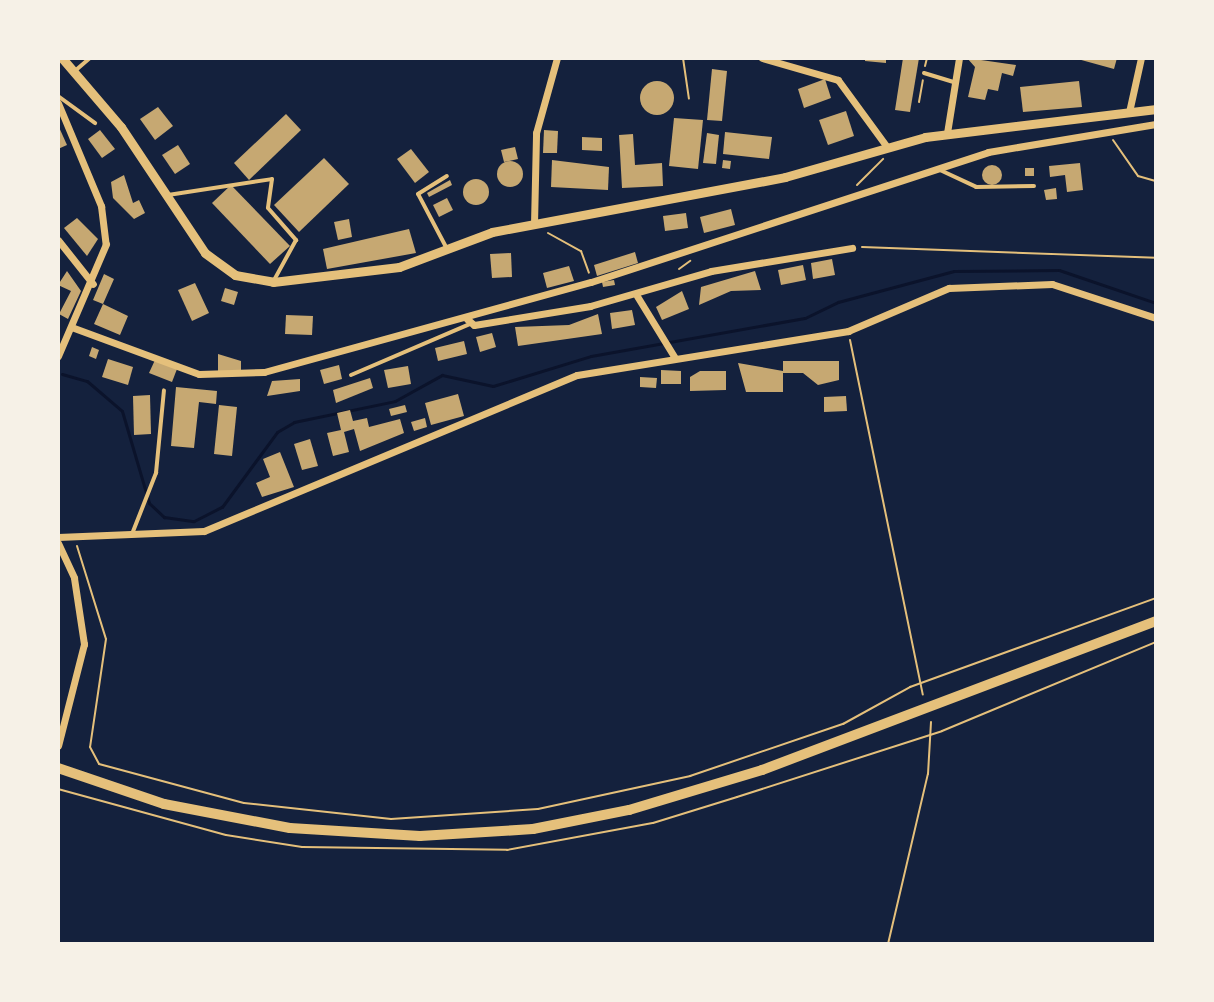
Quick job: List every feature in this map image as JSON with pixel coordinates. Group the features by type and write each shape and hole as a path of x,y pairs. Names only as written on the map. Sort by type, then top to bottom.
{"main road":[{"path":"58,768 164,804 290,828 420,836 533,829 641,807 762,770 1156,621"}],"street":[{"path":"62,58 218,265 273,282 380,271 534,224 771,181 947,133 1156,109"},
{"path":"534,224 536,133 557,58"},
{"path":"762,58 838,80 887,147"},
{"path":"947,133 959,58"},
{"path":"1129,112 1141,58"},
{"path":"58,103 106,231 93,284 58,356"},
{"path":"468,321 841,205 988,152 1156,124"},
{"path":"58,240 93,284"},
{"path":"74,328 111,347 223,377 468,321 637,296 711,271 852,248"},
{"path":"58,746 67,723 83,628 58,540 204,531 577,375 674,356 848,331 941,291 977,285 1052,284 1156,318"},
{"path":"637,296 674,356"}],"lane":[{"path":"74,72 90,58"},
{"path":"924,73 953,82"},
{"path":"58,96 95,123"},
{"path":"940,170 976,187 1034,186"},
{"path":"447,176 418,194 447,249"},
{"path":"166,196 272,179 268,208 296,240 273,282"},
{"path":"351,375 468,321"},
{"path":"130,536 146,510 150,496 164,390"}],"path":[{"path":"683,58 689,99"},
{"path":"1109,131 1126,165 1156,181"},
{"path":"841,205 887,147"},
{"path":"534,224 581,251 591,282"},
{"path":"667,286 705,246"},
{"path":"852,248 1156,258"},
{"path":"848,331 918,685 923,695"},
{"path":"74,537 106,639 94,759 117,774 292,812 437,819 596,799 795,742 864,716 918,685 1156,598"},
{"path":"58,789 211,831 302,847 507,850 653,823 932,733 1156,642"},
{"path":"888,944 932,733 931,722"}],"building":[{"path":"865,58 886,58 886,63 865,61"},
{"path":"903,58 919,58 910,112 895,110"},
{"path":"967,58 1016,65 1013,76 1002,73 998,91 988,89 985,100 968,97 975,67"},
{"path":"1074,58 1117,58 1114,69"},
{"path":"712,69 727,71 722,121 707,120"},
{"path":"825,79 831,98 804,108 798,89"},
{"path":"657,81 669,86 674,98 669,110 657,115 645,110 640,98 645,86"},
{"path":"1079,81 1082,107 1023,112 1020,87"},
{"path":"158,107 173,126 155,140 140,119"},
{"path":"846,111 854,136 828,145 819,120"},
{"path":"286,114 301,130 249,180 234,163"},
{"path":"674,118 703,120 698,169 669,166"},
{"path":"58,125 67,145 58,149"},
{"path":"100,130 115,149 102,158 88,139"},
{"path":"544,130 558,131 557,153 543,153"},
{"path":"725,132 772,137 769,159 723,154"},
{"path":"707,133 719,135 716,164 703,163"},
{"path":"633,134 635,165 662,163 663,186 622,188 619,135"},
{"path":"582,137 602,138 602,151 582,150"},
{"path":"178,145 190,164 175,174 162,155"},
{"path":"515,147 518,159 504,162 501,150"},
{"path":"411,149 429,172 415,183 397,159"},
{"path":"324,158 349,184 299,232 274,205"},
{"path":"552,160 609,167 608,190 551,187"},
{"path":"723,160 731,161 730,169 722,168"},
{"path":"510,161 519,165 523,174 519,183 510,187 501,183 497,174 501,165"},
{"path":"1080,163 1083,190 1067,192 1065,175 1050,177 1049,166"},
{"path":"988,165 996,165 1002,175 996,185 988,185 982,179 982,171"},
{"path":"1025,168 1034,168 1034,176 1025,176"},
{"path":"124,175 133,203 139,200 145,213 134,219 113,198 111,182"},
{"path":"476,179 485,183 489,192 485,201 476,205 467,201 463,192 467,183"},
{"path":"450,180 452,185 429,197 427,193"},
{"path":"231,185 290,246 270,264 212,203"},
{"path":"1056,188 1057,199 1046,200 1044,190"},
{"path":"447,198 453,210 439,217 433,205"},
{"path":"731,209 735,225 704,233 700,217"},
{"path":"686,213 688,228 665,231 663,216"},
{"path":"77,218 98,239 87,256 64,228"},
{"path":"349,219 352,237 338,240 334,222"},
{"path":"409,229 416,253 327,269 323,249"},
{"path":"635,252 638,263 597,276 594,265"},
{"path":"511,253 512,277 492,278 490,254"},
{"path":"832,259 835,275 813,279 811,263"},
{"path":"803,265 806,280 781,285 778,270"},
{"path":"569,266 574,281 547,288 543,273"},
{"path":"67,271 81,291 68,319 59,314 71,291 58,285"},
{"path":"755,271 761,290 731,291 699,305 701,287"},
{"path":"104,274 114,279 103,304 93,300"},
{"path":"614,280 615,285 603,287 602,282"},
{"path":"195,283 209,313 192,321 178,290"},
{"path":"225,288 238,292 234,305 221,301"},
{"path":"682,291 689,309 662,320 656,307"},
{"path":"103,304 128,316 120,335 94,324"},
{"path":"632,310 635,325 612,329 610,313"},
{"path":"598,314 602,334 518,346 515,327 569,325"},
{"path":"286,315 313,316 312,335 285,334"},
{"path":"492,333 496,347 480,352 476,337"},
{"path":"464,341 467,354 438,361 435,348"},
{"path":"92,347 99,350 96,359 89,356"},
{"path":"218,354 241,361 241,371 218,372"},
{"path":"108,359 133,367 128,385 102,377"},
{"path":"155,360 177,369 172,382 149,373"},
{"path":"783,361 839,361 839,380 818,385 803,373 783,373 783,392 746,392 738,363 783,371"},
{"path":"339,365 342,379 324,384 320,370"},
{"path":"408,366 411,384 388,388 384,370"},
{"path":"661,370 681,371 681,384 661,384"},
{"path":"700,371 726,371 726,390 690,391 690,377"},
{"path":"640,377 657,378 656,388 640,387"},
{"path":"370,378 373,388 336,403 333,390"},
{"path":"300,379 300,391 267,396 272,381"},
{"path":"176,387 217,391 216,404 199,402 194,448 171,446"},
{"path":"458,394 464,416 431,425 425,403"},
{"path":"150,395 151,434 134,435 133,396"},
{"path":"846,396 847,411 824,412 824,397"},
{"path":"219,405 237,407 232,456 214,454"},
{"path":"405,405 407,412 391,416 389,409"},
{"path":"350,410 353,421 367,418 369,427 400,419 404,433 360,451 354,429 344,432 349,452 333,456 327,433 341,430 337,413"},
{"path":"425,418 427,427 414,431 411,422"},
{"path":"310,439 318,466 302,470 294,444"},
{"path":"280,452 294,487 262,497 256,483 270,477 263,459"}],"waterway":[{"path":"62,374 87,381 122,411 149,503 164,517 194,521 222,507 277,432 294,422 395,401 442,375 493,386 591,356 805,318 838,302 954,271 1059,270 1156,303"}]}
